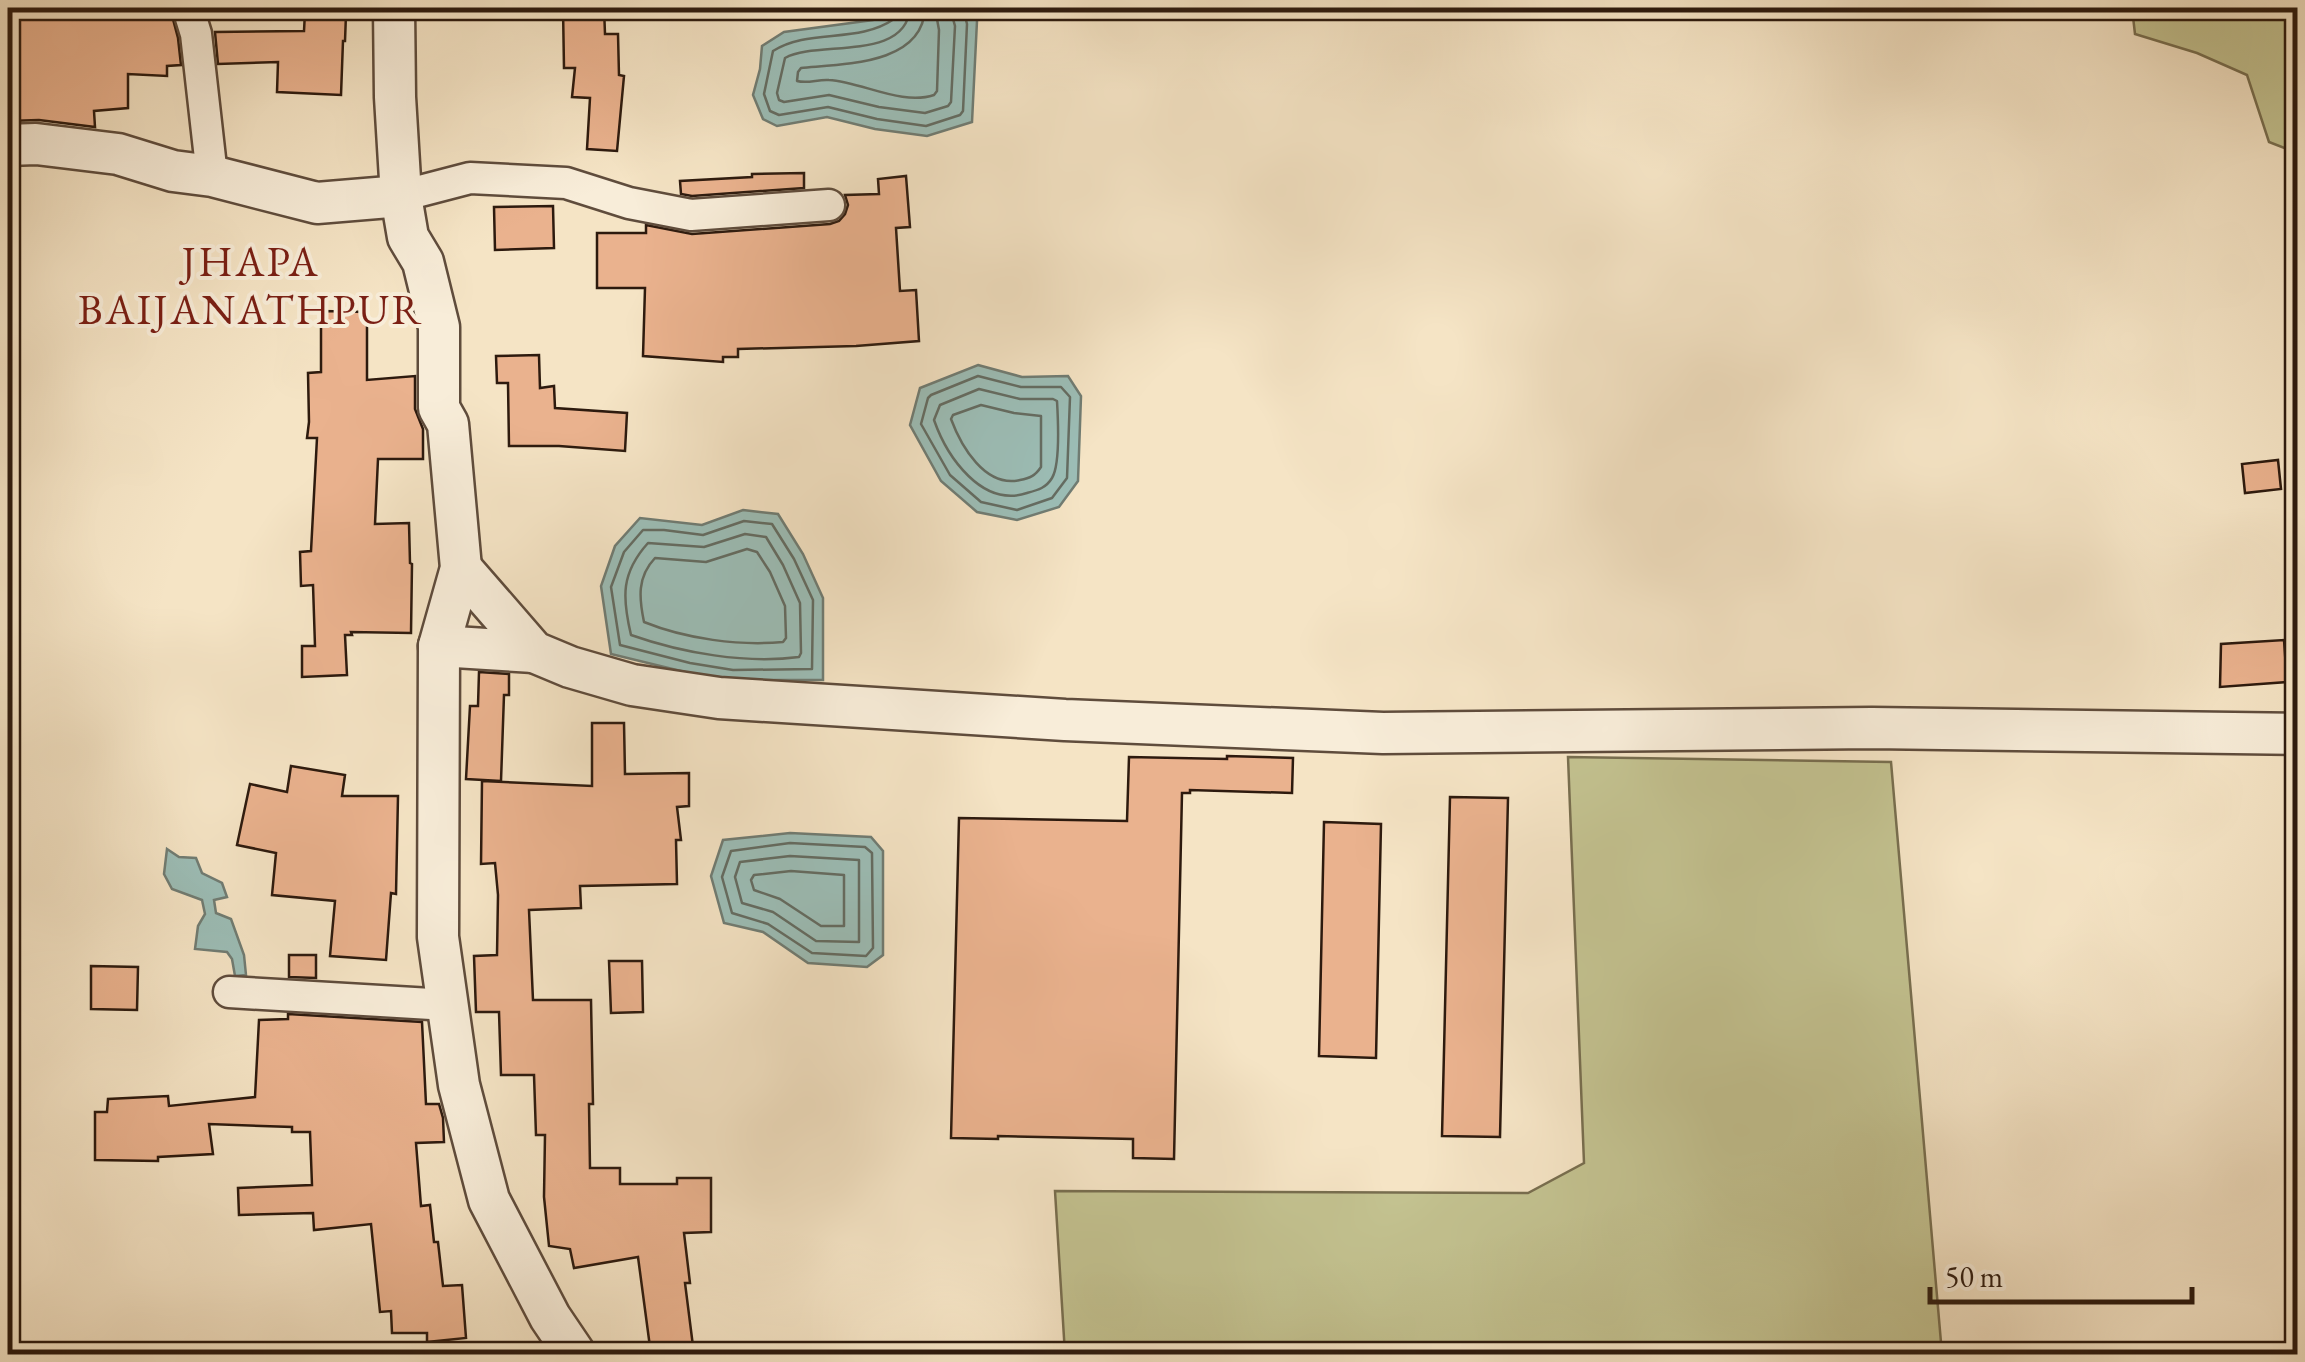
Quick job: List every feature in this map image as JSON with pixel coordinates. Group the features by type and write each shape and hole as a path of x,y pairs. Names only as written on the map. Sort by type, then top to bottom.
{"street":[{"path":"188,8 196,34 212,176"},
{"path":"394,8 394,97 401,196 408,238 423,262 439,327 439,408 448,424 460,568 439,646 438,937 459,1085 488,1200 550,1317 575,1354"},
{"path":"8,145 36,144 118,154 173,171 212,176 316,202 401,196 470,178 566,183 629,203 692,215 829,205"},
{"path":"460,568 534,652"},
{"path":"439,646 534,652 570,667 632,684 719,698 1084,721 1384,733 1872,728 2298,734"},
{"path":"228,992 448,1005"}],"shaded area":[{"path":"2132,8 2297,8 2297,153 2269,142 2247,75 2197,53 2135,34"},
{"path":"1568,757 1891,762 1942,1354 1065,1354 1055,1191 1528,1193 1584,1163"}],"water":[{"path":"893,8 971,8 977,21 972,122 927,136 827,117 777,126 763,119 753,95 762,46 784,32 873,20"},
{"path":"978,365 1022,377 1068,376 1081,396 1078,481 1059,507 1017,520 977,512 941,481 910,425 920,388"},
{"path":"743,510 778,514 803,554 823,598 823,680 732,680 611,654 601,586 615,546 640,518 702,525"},
{"path":"790,833 871,837 883,851 883,955 867,967 808,963 763,932 724,923 711,876 723,840"},
{"path":"167,849 179,857 196,858 202,873 222,883 227,897 214,900 216,913 231,919 244,955 246,975 235,976 227,952 195,949 198,926 205,914 202,900 172,889 164,874"}],"building":[{"path":"8,8 170,8 181,65 167,66 167,76 128,74 128,108 94,111 95,127 39,120 8,121"},
{"path":"563,8 604,8 605,34 618,34 619,75 624,76 617,151 587,149 590,98 572,97 575,68 564,68"},
{"path":"305,12 346,14 341,95 277,92 278,62 218,64 215,32 304,31"},
{"path":"804,173 804,188 681,194 680,181"},
{"path":"906,176 910,227 896,228 900,291 916,290 919,341 738,349 738,357 723,357 723,362 643,356 645,288 597,288 597,233 646,233 646,225 692,234 830,224 845,214 845,195 879,194 878,179"},
{"path":"553,206 554,248 495,250 494,207"},
{"path":"321,311 367,312 367,380 415,376 415,409 423,429 423,459 378,459 375,524 409,523 411,633 351,632 352,635 345,635 347,675 302,677 302,646 315,646 313,585 301,586 300,552 311,551 317,438 307,438 308,373 321,372"},
{"path":"539,355 540,388 554,386 555,408 627,413 625,451 509,446 508,383 497,383 496,356"},
{"path":"2278,460 2281,489 2245,493 2242,464"},
{"path":"2284,640 2287,682 2220,687 2221,644"},
{"path":"479,672 509,674 509,695 504,695 501,781 466,779 470,706 478,706"},
{"path":"592,723 624,723 625,774 689,773 689,806 677,807 681,840 676,840 677,884 580,886 581,908 529,910 533,1000 591,1000 590,1168 620,1168 620,1184 677,1184 677,1178 711,1178 711,1232 684,1233 690,1283 685,1283 694,1354 668,1354 665,1345 650,1347 638,1257 574,1268 570,1249 549,1246 544,1197 545,1135 536,1135 534,1075 501,1075 499,1012 476,1012 474,956 497,955 495,863 481,864 482,781 592,786"},
{"path":"1129,757 1293,758 1292,793 1182,793 1174,1159 1133,1158 1133,1139 951,1138 959,818 1127,821"},
{"path":"291,766 345,775 342,796 398,796 396,894 391,893 386,960 330,956 335,901 272,895 276,853 237,845 250,784 287,792"},
{"path":"1450,797 1508,798 1500,1137 1442,1136"},
{"path":"1324,822 1381,824 1376,1058 1319,1056"},
{"path":"289,955 316,955 316,978 289,977"},
{"path":"609,961 642,961 643,1012 611,1013"},
{"path":"91,966 138,967 137,1010 91,1009"},
{"path":"288,1014 422,1022 426,1104 439,1104 444,1142 416,1143 421,1206 430,1205 443,1286 462,1285 466,1338 427,1342 427,1333 392,1333 391,1311 380,1312 371,1224 314,1230 313,1213 239,1215 238,1188 312,1185 310,1132 292,1132 292,1127 209,1124 213,1154 158,1157 158,1161 95,1160 95,1112 107,1112 108,1099 168,1096 169,1106 255,1097 259,1020 288,1019"}],"district":[{"name":"JHAPA BAIJANATHPUR","path":"251,285"}]}
